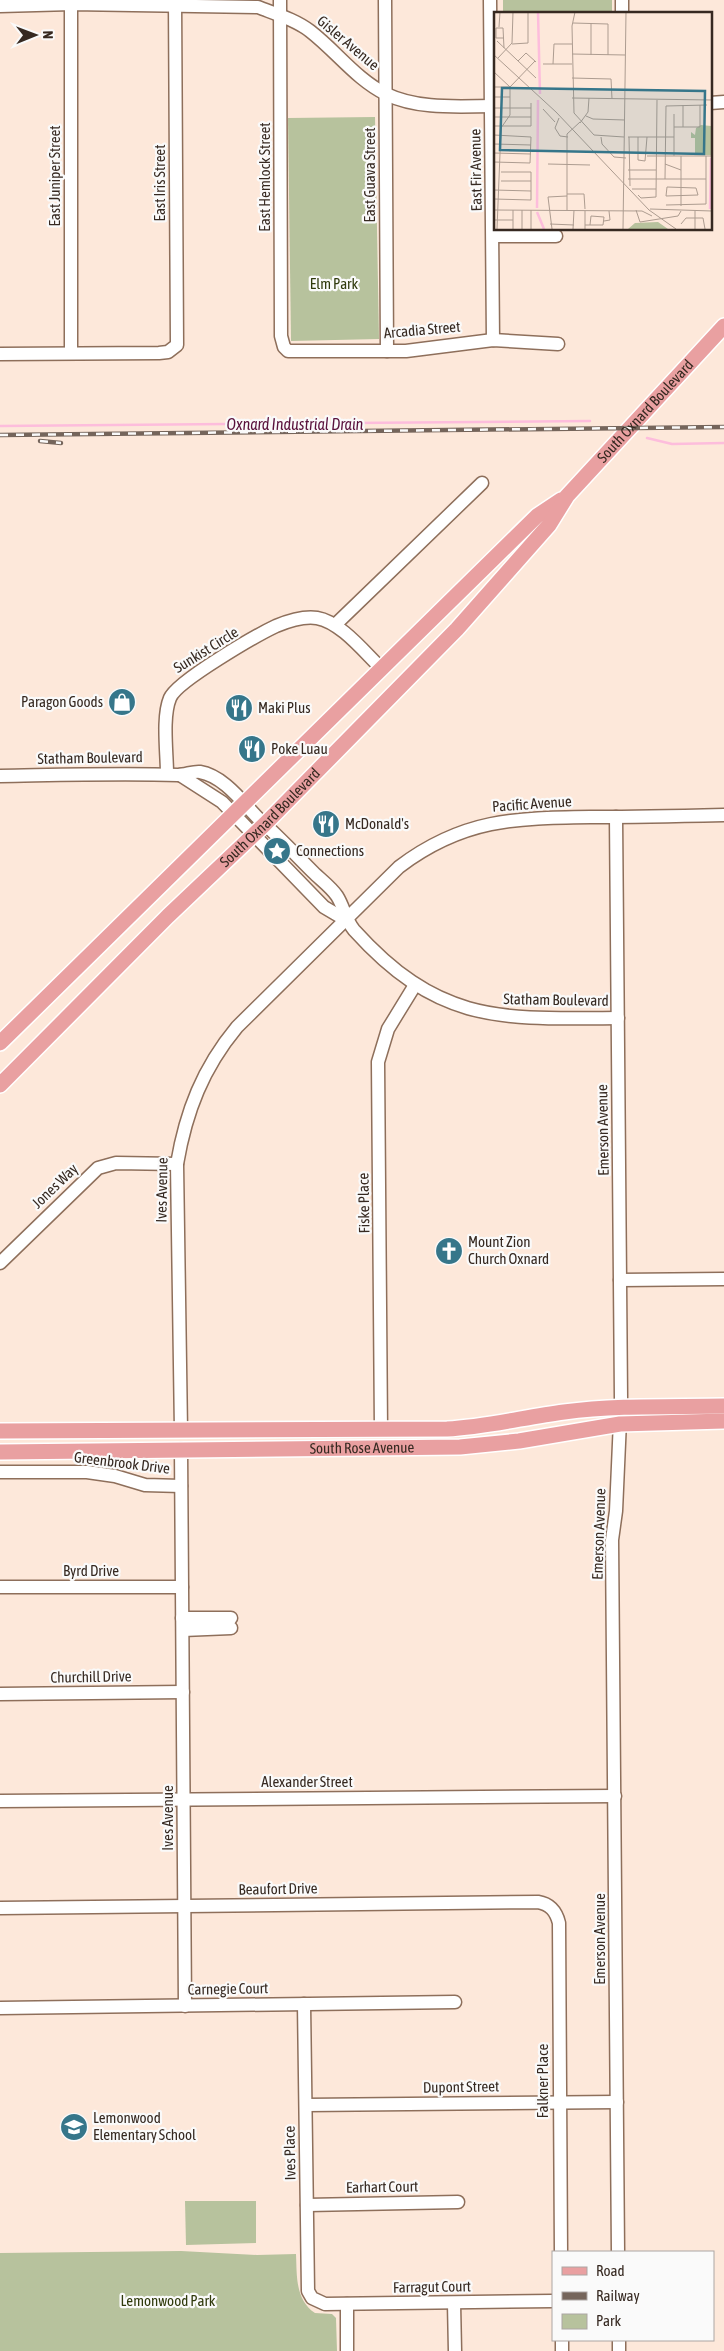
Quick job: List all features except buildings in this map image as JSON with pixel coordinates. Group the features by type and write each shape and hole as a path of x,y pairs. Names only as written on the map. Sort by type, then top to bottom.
{"main road":[{"name":"South Oxnard Boulevard","path":"0,1084 168,916 265,824 472,613 549,525 567,496 724,326"},
{"name":"South Oxnard Boulevard","path":"0,1044 538,516 567,496"},
{"name":"South Rose Avenue","path":"0,1431 475,1428 563,1412 620,1408 724,1406"},
{"name":"South Rose Avenue","path":"0,1452 474,1447 620,1424 724,1421"},
{"path":"181,1449 195,1439 258,1439 281,1429"}],"street":[{"name":"East Hemlock Street","path":"280,0 281,336 284,347 288,351"},
{"name":"East Guava Street","path":"385,0 387,351"},
{"name":"East Fir Avenue","path":"490,0 493,106 493,340"},
{"name":"Gisler Avenue","path":"0,6 72,2 175,3 258,7 280,15 308,30 364,79 386,94 414,104 493,106"},
{"name":"East Juniper Street","path":"71,353 72,2"},
{"name":"East Iris Street","path":"71,353 158,353 173,349 178,339 175,3"},
{"path":"493,236 556,236"},
{"name":"Arcadia Street","path":"288,351 422,350 493,340 558,344"},
{"path":"0,354 71,353"},
{"path":"336,625 482,484"},
{"name":"Sunkist Circle","path":"174,774 167,710 170,698 175,690 189,678 282,624 299,619 317,618 336,625 382,669"},
{"name":"Statham Boulevard","path":"0,776 200,772 214,778 239,809 253,835 324,908 346,920 379,955 415,985 459,1006 508,1017 531,1019 618,1018"},
{"name":"Statham Boulevard","path":"239,809 265,824 338,897 346,920"},
{"name":"Pacific Avenue","path":"346,920 410,858 465,830 485,824 526,818 724,816"},
{"name":"Emerson Avenue","path":"616,817 620,1424 616,1511 612,1540 618,2251"},
{"name":"Ives Avenue","path":"181,1431 177,1164 191,1104 203,1076 237,1027 346,920"},
{"name":"Fiske Place","path":"381,1430 378,1062 388,1029 415,985"},
{"name":"Jones Way","path":"0,1263 98,1168 116,1163 177,1164"},
{"path":"620,1280 724,1279"},
{"name":"Ives Avenue","path":"181,1449 185,2006"},
{"name":"Greenbrook Drive","path":"0,1472 87,1472 115,1476 145,1485 181,1486"},
{"name":"Byrd Drive","path":"0,1587 182,1587"},
{"path":"182,1624 231,1623"},
{"name":"Churchill Drive","path":"0,1694 183,1692"},
{"name":"Alexander Street","path":"0,1801 615,1796"},
{"name":"Beaufort Drive","path":"0,1908 538,1902 548,1905 554,1910"},
{"name":"Falkner Place","path":"554,1910 559,1923 561,2251"},
{"name":"Carnegie Court","path":"0,2008 456,2002"},
{"name":"Ives Place","path":"304,2004 308,2291 313,2299"},
{"name":"Dupont Street","path":"306,2106 617,2102"},
{"name":"Earhart Court","path":"307,2204 458,2202"},
{"name":"Farragut Court","path":"313,2299 325,2304 552,2301"},
{"path":"454,2302 455,2351"},
{"path":"347,2304 347,2351"}],"green space":[{"path":"503,0 612,0 612,12 503,12"},
{"name":"Elm Park","path":"375,117 379,339 291,341 288,118"},
{"path":"185,2201 256,2201 256,2243 186,2245"},
{"name":"Lemonwood Park","path":"181,2251 257,2255 296,2254 298,2286 308,2308 315,2313 332,2314 336,2318 337,2351 0,2351 0,2253"}],"waterway":[{"name":"Oxnard Industrial Drain","path":"0,426 590,421"},
{"name":"Oxnard Industrial Drain","path":"647,438 672,444 724,443"}],"railway":[{"path":"0,435 724,427"},
{"path":"40,441 61,443"}],"place":[{"name":"Paragon Goods","path":"122,702"},
{"name":"Maki Plus","path":"239,708"},
{"name":"Poke Luau","path":"252,749"},
{"name":"McDonald's","path":"326,824"},
{"name":"Connections","path":"277,851"},
{"name":"Mount Zion Church Oxnard","path":"449,1251"},
{"name":"Lemonwood Elementary School","path":"74,2127"}]}
